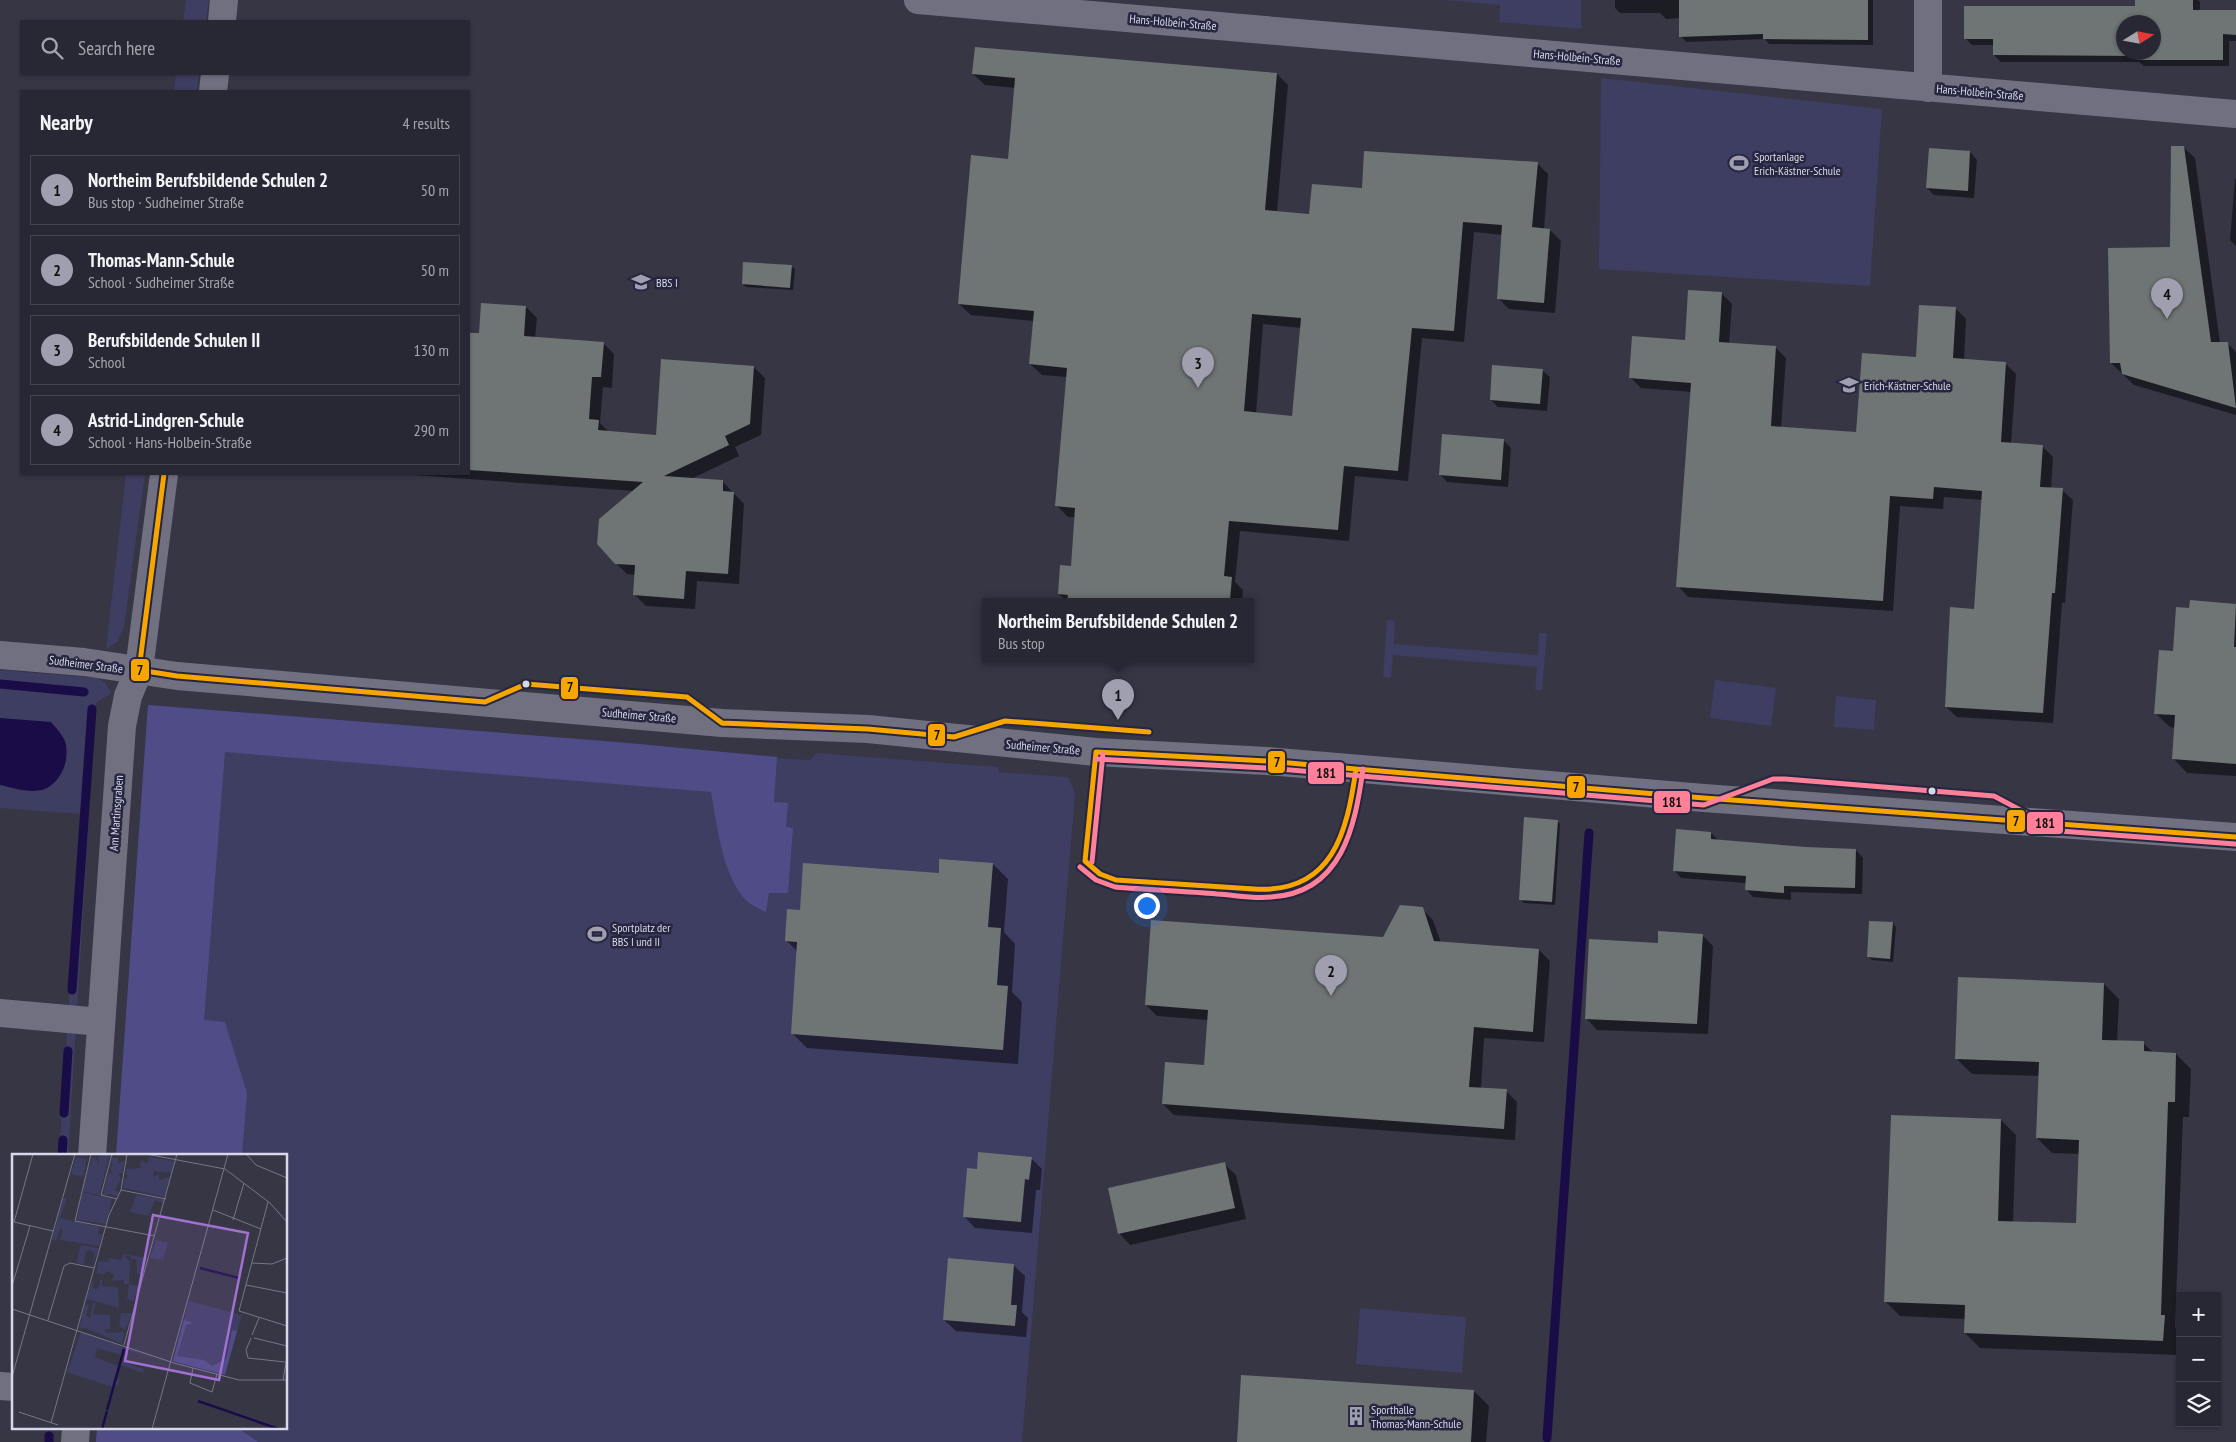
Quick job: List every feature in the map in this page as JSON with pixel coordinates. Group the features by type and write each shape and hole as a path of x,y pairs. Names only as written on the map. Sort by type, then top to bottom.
{"street":[{"path":"222,20 224,0"},
{"name":"Hans-Holbein-Straße","path":"918,0 2236,114"},
{"path":"1928,0 1928,88"},
{"path":"213,90 215,75"},
{"name":"Am Martinsgraben","path":"92,1154 122,726 128,696 139,670 164,475"},
{"name":"Sudheimer Straße","path":"0,656 84,662 177,676 722,722 868,729 1096,752 1267,761 1704,798 2236,837"},
{"path":"0,1013 101,1022"}],"shaded area":[{"path":"186,0 209,0 206,20 183,20"},
{"path":"1445,0 1581,0 1581,29 1499,22 1500,5"},
{"path":"176,75 199,75 197,90 174,90"},
{"name":"Sportanlage Erich-Kästner-Schule","path":"1601,78 1882,109 1870,286 1599,269"},
{"path":"126,475 145,475 124,627 117,642 106,649"},
{"path":"1387,620 1395,621 1394,644 1538,655 1539,633 1547,633 1542,690 1535,690 1537,667 1393,655 1391,678 1383,677"},
{"path":"0,670 97,678 105,683 112,693 96,703 68,1154 59,1154 81,814 0,808"},
{"path":"1715,680 1776,688 1771,726 1710,718"},
{"path":"1836,696 1876,700 1874,730 1834,727"},
{"name":"Sportplatz der BBS I und II","path":"148,705 617,742 791,759 811,760 816,753 998,767 998,772 1068,777 1075,793 1022,1442 96,1442 97,1430 288,1430 288,1154 116,1154"},
{"path":"148,705 617,742 777,757 774,802 788,803 786,827 793,828 788,893 769,893 766,912 748,902 739,892 732,879 718,835 711,792 225,752 204,1020 225,1022 247,1093 242,1154 116,1154"},
{"path":"0,718 51,722 65,741 67,754 64,768 53,784 36,791 0,785"},
{"path":"1360,1308 1466,1317 1462,1373 1356,1364"},
{"path":"97,1430 241,1430 258,1442 96,1442"}],"building":[{"path":"1679,0 1868,0 1868,40 1763,39 1763,34 1679,37"},
{"path":"2135,0 2193,0 2193,10 2236,10 2236,35 2223,34 2223,60 2161,60 2161,15 2116,15 2116,56 1993,55 1993,39 1964,39 1964,6 2135,6"},
{"path":"975,47 1277,73 1265,210 1309,214 1312,184 1362,188 1364,151 1538,162 1532,227 1550,229 1544,303 1497,299 1502,225 1463,222 1454,331 1412,328 1398,471 1344,466 1338,530 1229,521 1224,576 1232,577 1230,598 1068,598 1068,595 1058,594 1060,565 1071,566 1075,508 1055,506 1067,368 1029,364 1034,311 958,304 971,155 1008,159 1015,78 972,74","holes":["1252,314 1301,318 1292,416 1244,411"]},
{"path":"2171,146 2184,146 2211,342 2228,342 2236,408 2122,374 2120,363 2110,363 2108,248 2170,247"},
{"path":"1929,148 1970,151 1968,191 1926,188"},
{"path":"743,262 792,265 790,288 742,284"},
{"path":"1688,290 1722,292 1719,342 1776,346 1771,426 1856,432 1862,353 1916,357 1919,305 1956,307 1953,358 2006,362 2001,442 2043,445 2040,487 2063,488 2055,593 2052,593 2043,713 1945,707 1950,607 1974,609 1982,491 1934,487 1933,499 1890,496 1883,601 1676,587 1691,383 1629,378 1632,336 1685,340"},
{"path":"481,303 526,306 524,336 604,342 601,377 592,377 589,419 599,420 598,430 656,435 661,359 754,366 750,424 725,436 729,445 664,476 723,480 723,491 734,492 728,574 686,571 684,599 633,595 635,565 615,564 597,544 599,519 643,482 470,470 470,333 479,333"},
{"path":"1492,365 1543,369 1540,404 1490,400"},
{"path":"1442,434 1504,439 1501,480 1439,475"},
{"path":"2190,600 2236,604 2234,647 2236,647 2236,764 2172,759 2175,715 2154,714 2159,650 2173,651 2176,607 2189,608"},
{"path":"1524,817 1558,820 1552,902 1519,900"},
{"path":"1676,829 1711,832 1711,839 1856,849 1855,888 1784,886 1784,893 1745,890 1746,876 1673,871"},
{"path":"939,859 993,863 988,927 1001,928 997,985 1008,986 1003,1050 791,1034 797,942 785,941 787,909 800,910 803,863 939,873"},
{"path":"1400,905 1423,907 1434,941 1539,949 1533,1032 1474,1027 1469,1087 1507,1089 1504,1129 1162,1104 1165,1062 1204,1065 1208,1010 1145,1005 1151,920 1383,937"},
{"path":"1869,921 1893,922 1890,959 1867,957"},
{"path":"1658,931 1703,934 1697,1024 1585,1019 1589,939 1658,943"},
{"path":"1958,977 2104,983 2102,1040 2144,1041 2144,1051 2176,1053 2175,1102 2168,1102 2161,1315 2165,1315 2163,1341 1964,1333 1965,1305 1884,1302 1891,1115 2001,1119 1998,1221 2076,1223 2079,1140 2036,1138 2039,1062 1955,1059"},
{"path":"978,1152 1032,1157 1029,1180 1025,1179 1021,1222 963,1217 967,1168 977,1169"},
{"path":"1225,1162 1235,1208 1118,1234 1108,1188"},
{"path":"948,1258 1014,1264 1011,1305 1017,1305 1015,1326 943,1320"},
{"name":"Sporthalle Thomas-Mann-Schule","path":"1241,1375 1474,1390 1471,1442 1237,1442"}],"waterway":[{"path":"0,684 84,692"},
{"path":"72,990 92,709"},
{"path":"1547,1438 1589,833"},
{"path":"64,1113 68,1051"},
{"path":"62,1154 63,1140"},
{"path":"49,1436 49,1442"}],"transit line":[{"name":"7","path":"164,475 139,670 177,676 485,702 526,684 687,697 722,723"},
{"name":"7","path":"722,723 868,729 954,737 1005,721 1149,732"},
{"name":"7","path":"1096,752 1267,761 1356,769 1341,836 1319,870 1302,881 1281,888 1254,889 1116,880 1100,874 1085,861 1096,752"},
{"name":"181","path":"1092,862 1103,753"},
{"name":"181","path":"1096,759 1266,768 1704,805 1773,779 1785,779 1994,796 2060,831 2235,844"},
{"name":"7","path":"1356,769 1704,798 2236,837"},
{"name":"181","path":"1080,867 1096,880 1115,887 1258,898 1295,893 1314,883 1329,870 1341,853 1355,813 1363,769"}],"place":[{"name":"Sportanlage Erich-Kästner-Schule","path":"1739,163"},
{"name":"BBS I","path":"641,282"},
{"name":"Astrid-Lindgren-Schule","path":"2167,319"},
{"name":"Erich-Kästner-Schule","path":"1849,385"},
{"name":"Berufsbildende Schulen II","path":"1198,388"},
{"name":"Northeim Berufsbildende Schulen 2","path":"1118,720"},
{"name":"Sportplatz der BBS I und II","path":"597,934"},
{"name":"Thomas-Mann-Schule","path":"1331,996"},
{"name":"Sporthalle Thomas-Mann-Schule","path":"1356,1416"}]}
